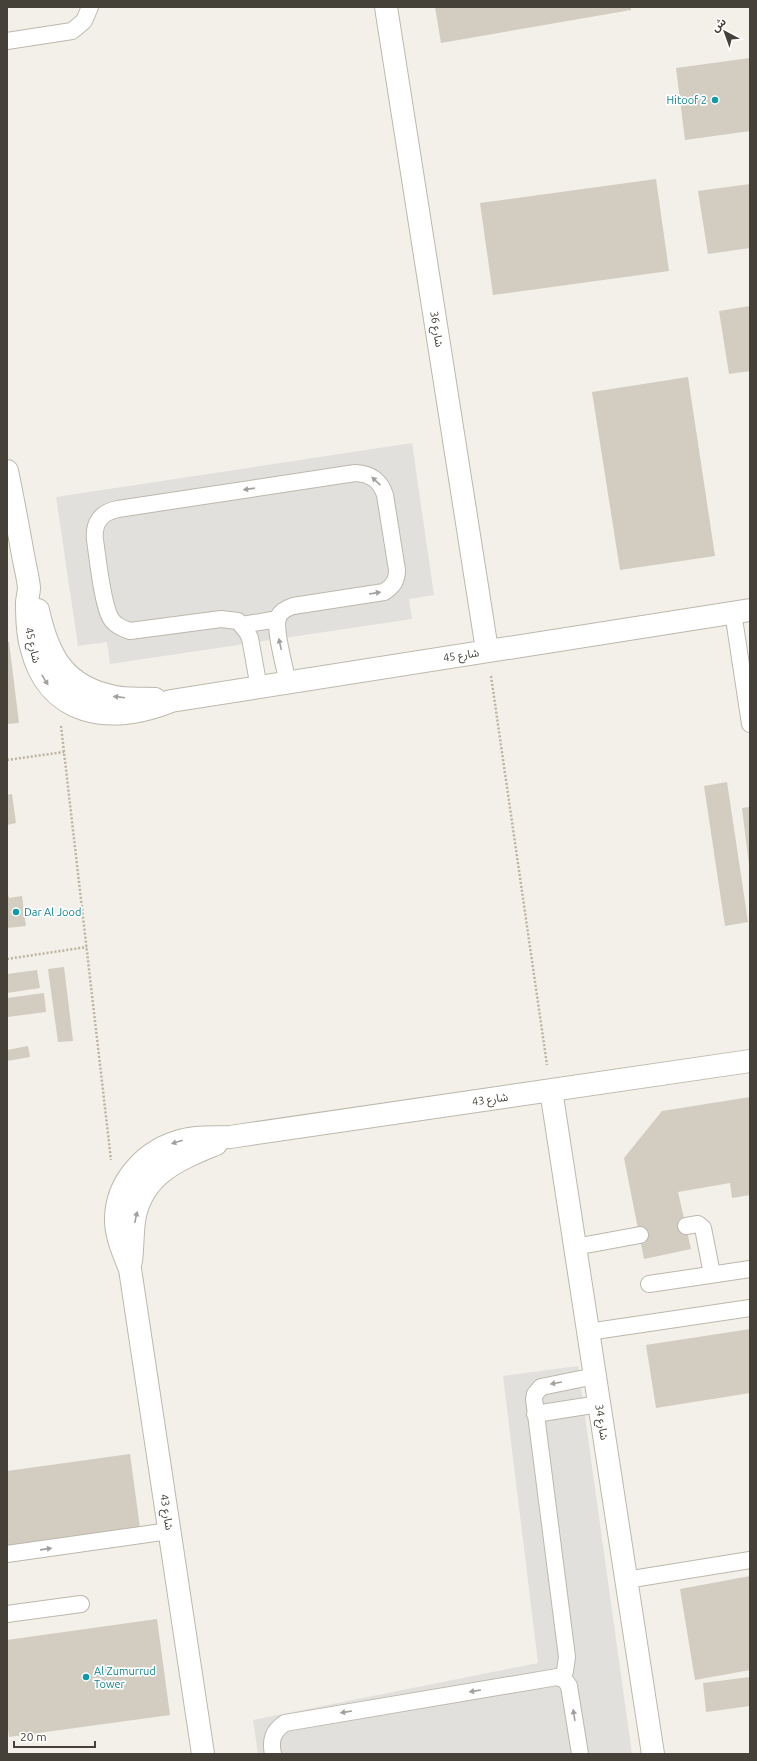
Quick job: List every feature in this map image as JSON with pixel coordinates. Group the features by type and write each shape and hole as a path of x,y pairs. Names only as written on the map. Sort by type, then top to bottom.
{"street":[{"name":"شارع 36","path":"386,7 487,650"},
{"name":"شارع 45","path":"7,471 29,589 50,651 59,665 70,677 99,693 116,698 171,701 741,611"},
{"name":"شارع 45","path":"29,589 27,616 30,644 34,658 49,686 57,693 78,708 96,713 115,715 144,711 171,701"},
{"name":"شارع 43","path":"203,1754 130,1269 118,1238 116,1223 117,1208 121,1194 127,1180 136,1168 158,1150 184,1140 230,1137 750,1061"},
{"name":"شارع 34","path":"551,1090 653,1754"}],"lane":[{"path":"7,41 72,31 84,21 90,7"},
{"path":"259,688 250,638 238,621 221,619 130,631 118,627 110,618 106,607 95,540 95,527 101,515 109,510 355,473 371,476 377,481 385,495 397,570 394,583 384,592 288,608 282,611 278,620 277,631 288,683"},
{"path":"741,611 750,724"},
{"path":"242,625 278,620"},
{"path":"686,1226 696,1224 702,1226 712,1274"},
{"path":"575,1247 640,1235"},
{"path":"649,1284 750,1269"},
{"path":"588,1332 750,1308"},
{"path":"562,1678 565,1671 567,1657 535,1414 535,1394 542,1387 595,1376"},
{"path":"535,1414 599,1404"},
{"path":"7,1554 170,1531"},
{"path":"626,1580 750,1560"},
{"path":"7,1614 81,1604"},
{"path":"273,1754 272,1739 279,1727 285,1723 562,1678"},
{"path":"562,1678 569,1686 580,1754"}],"path":[{"path":"487,650 551,1090"},
{"path":"57,693 112,1160"},
{"path":"7,760 64,752"},
{"path":"7,959 87,947"}],"shaded area":[{"path":"412,443 434,595 409,599 412,619 110,664 107,642 78,646 56,497"},
{"path":"578,1366 632,1754 258,1754 253,1720 538,1663 503,1376"}],"building":[{"path":"435,7 631,7 631,10 441,43"},
{"name":"Hitoof 2","path":"750,58 750,131 685,140 676,68"},
{"path":"656,179 669,271 493,295 480,203"},
{"path":"750,184 750,248 708,254 698,191"},
{"path":"750,306 750,371 729,374 719,311"},
{"path":"688,377 715,556 620,570 592,392"},
{"path":"7,642 9,642 19,723 7,724"},
{"path":"727,782 748,922 725,926 704,786"},
{"path":"12,794 16,823 7,825 7,795"},
{"path":"750,807 750,865 749,865 742,808"},
{"name":"Dar Al Jood","path":"7,891 9,898 22,896 26,926 7,928"},
{"path":"64,967 73,1041 58,1042 48,969"},
{"path":"37,970 40,988 7,993 7,974"},
{"path":"44,993 46,1012 7,1017 7,998"},
{"path":"28,1046 30,1057 7,1061 7,1050"},
{"path":"750,1097 750,1195 732,1198 730,1183 678,1192 691,1249 644,1259 624,1158 662,1111"},
{"path":"750,1329 750,1393 656,1408 646,1345"},
{"path":"130,1454 140,1528 7,1547 7,1471"},
{"path":"750,1576 750,1670 695,1680 680,1589"},
{"name":"Al Zumurrud Tower","path":"157,1619 170,1715 9,1737 7,1722 7,1640"},
{"path":"750,1677 750,1706 706,1712 703,1683"}],"place":[{"name":"Hitoof 2","path":"715,100"},
{"name":"Dar Al Jood","path":"16,912"},
{"name":"Al Zumurrud Tower","path":"86,1677"}]}
